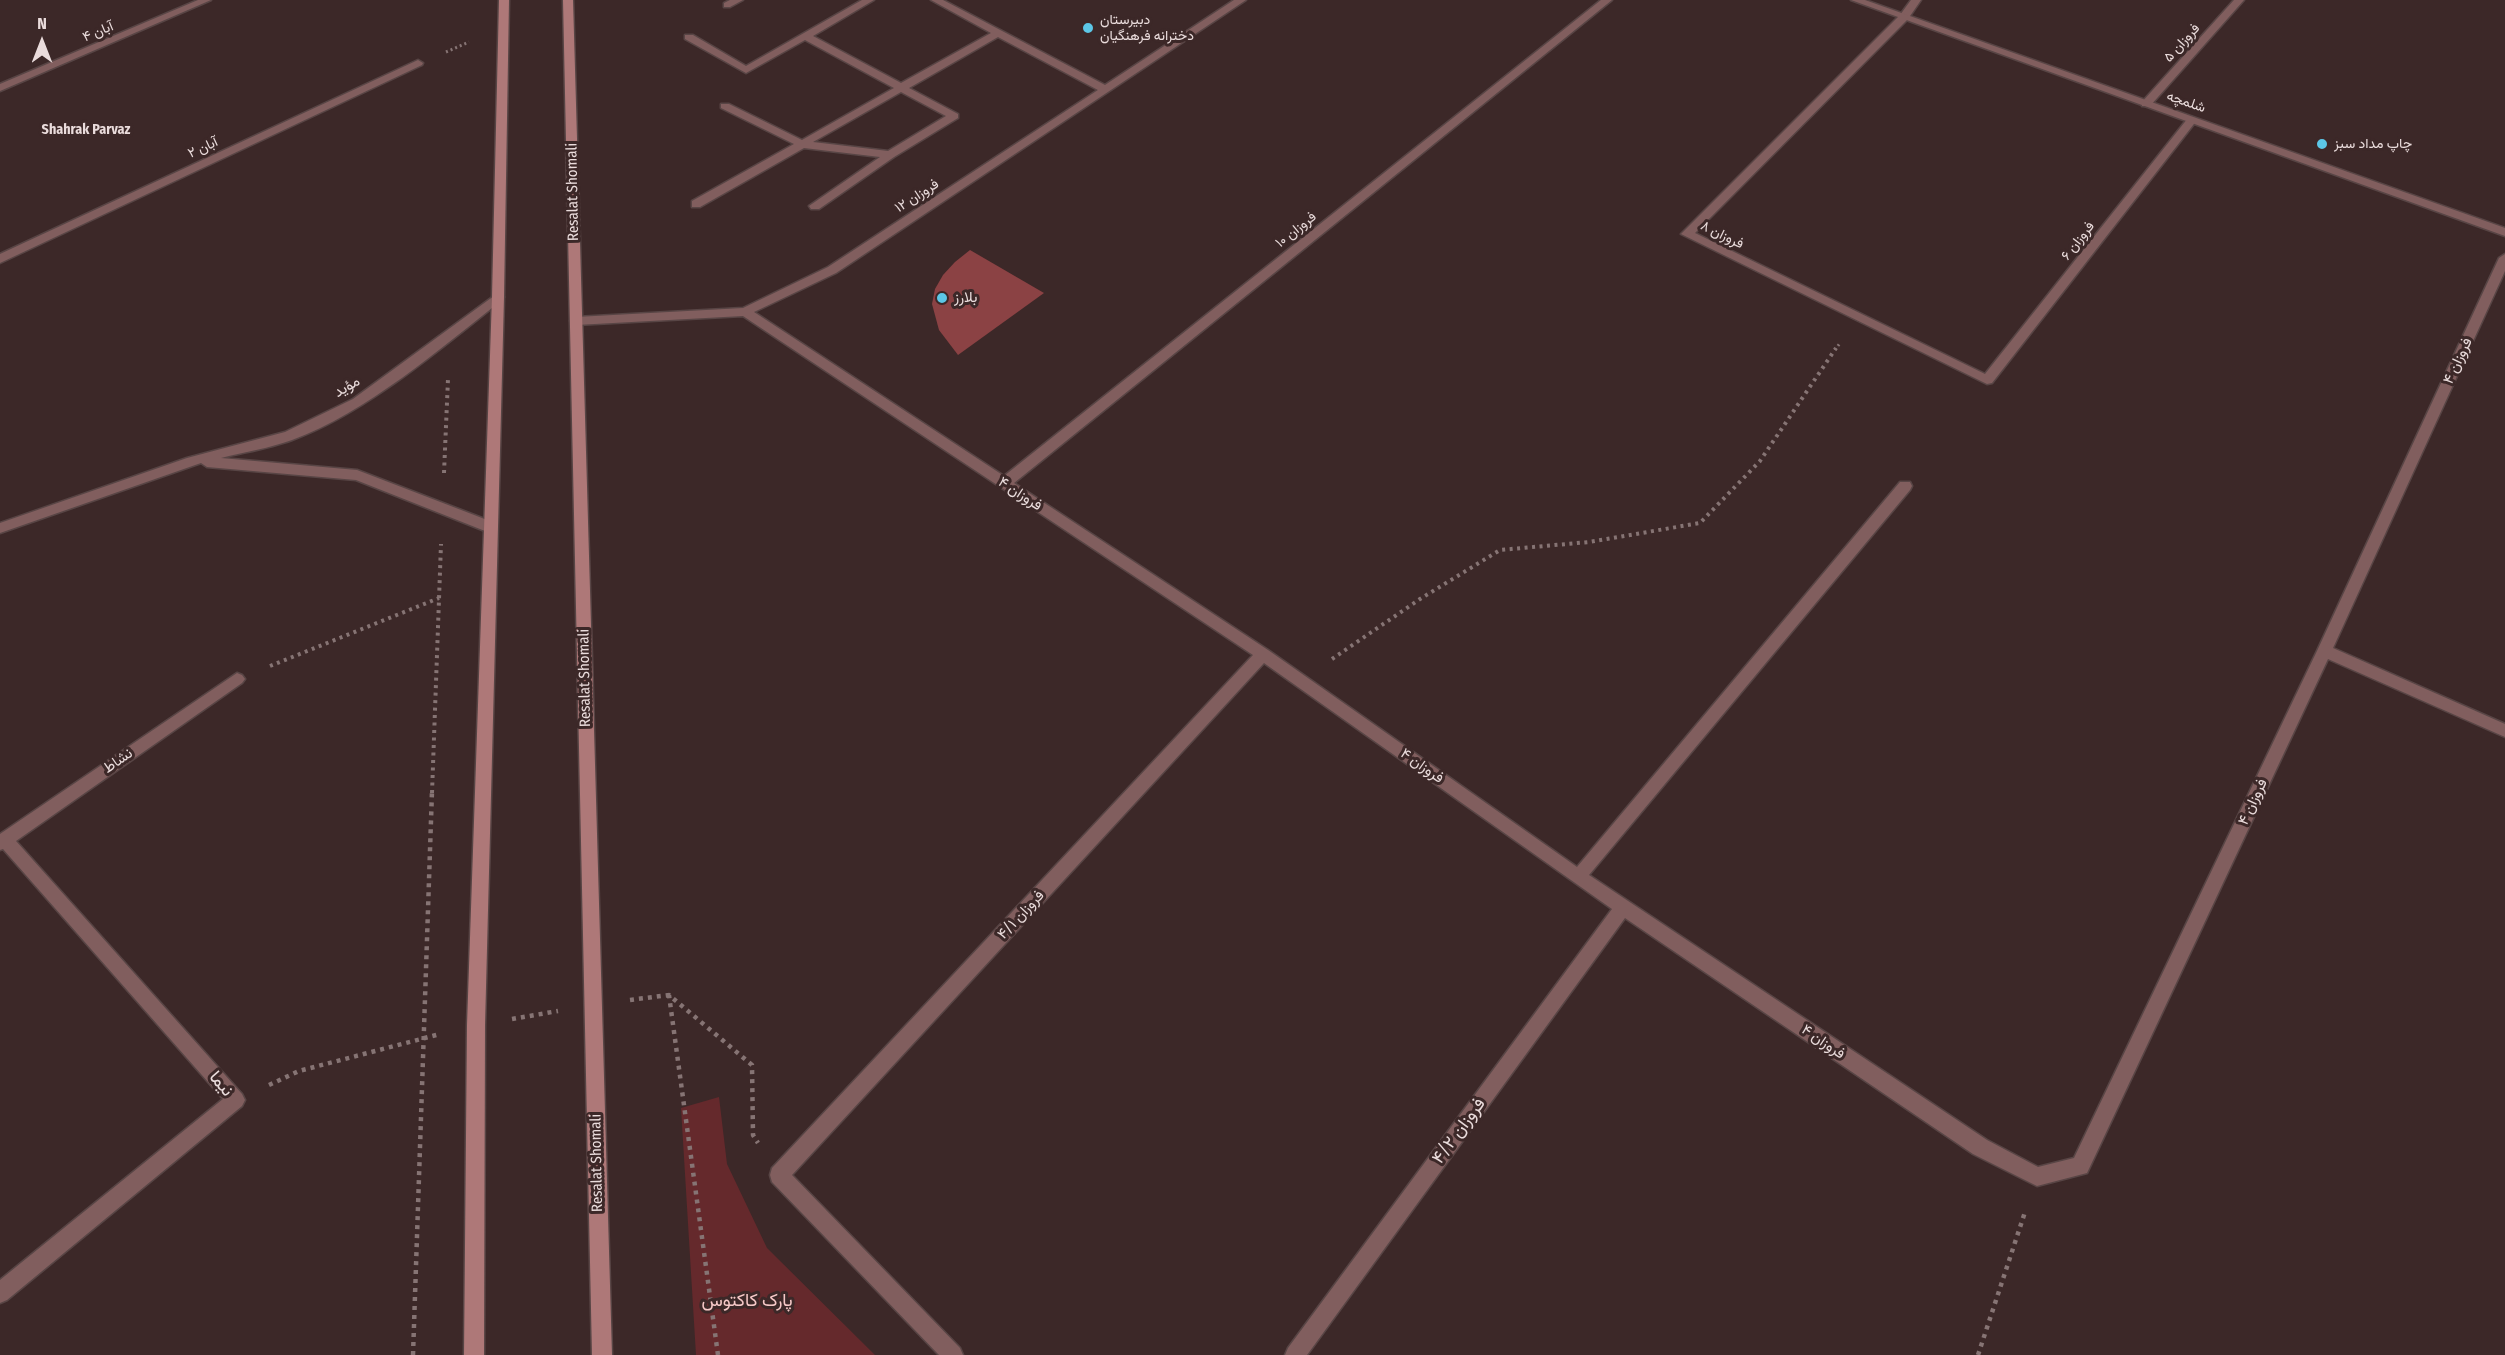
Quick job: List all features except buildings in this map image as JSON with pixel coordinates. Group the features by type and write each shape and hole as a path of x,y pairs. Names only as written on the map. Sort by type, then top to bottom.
{"main road":[{"path":"474,1355 476,1025 498,297 504,0"},
{"name":"Resalat Shomali","path":"568,0 602,1355"}],"street":[{"name":"آبان ۴","path":"0,88 206,0"},
{"path":"727,5 738,0"},
{"path":"689,37 746,70 869,0"},
{"path":"936,0 1106,90"},
{"name":"فروزان ۱۲","path":"576,321 745,312 832,270 1241,0"},
{"name":"فروزان ۱۰","path":"1004,483 1607,0"},
{"name":"شلمچه","path":"1857,0 2505,231"},
{"path":"1904,17 1916,0"},
{"name":"فروزان ۵","path":"2146,104 2239,0"},
{"name":"فروزان ۸","path":"1904,17 1688,234 1987,380"},
{"path":"696,204 998,33"},
{"path":"805,36 954,116 890,155 815,206"},
{"name":"آبان ۲","path":"0,259 418,63"},
{"path":"725,106 802,144 890,155"},
{"name":"فروزان ۶","path":"1987,380 2192,120"},
{"name":"فروزان ۴","path":"745,312 1263,654 1578,877 1980,1147 2037,1178 2080,1166 2324,651 2505,258"},
{"name":"مؤید","path":"0,528 192,461 289,436 358,402 498,297"},
{"name":"مؤید","path":"192,461 357,475 490,527"},
{"path":"1578,877 1905,486"},
{"path":"2324,651 2505,731"},
{"name":"فروزان ۴/۱","path":"779,1175 1263,654"},
{"name":"نشاط","path":"3,842 237,679"},
{"name":"نیما","path":"0,1293 236,1100 3,842"},
{"name":"فروزان ۴/۲","path":"1295,1355 1623,907"},
{"path":"779,1175 953,1355"}],"path":[{"path":"418,63 503,28"},
{"path":"1301,681 1420,599 1500,550 1589,542 1700,523 1760,461 1857,317"},
{"path":"412,1355 449,336"},
{"path":"237,679 439,598"},
{"path":"718,1355 669,995 752,1065 753,1135 779,1175"},
{"path":"236,1100 298,1071 476,1025"},
{"path":"1978,1355 2037,1178"}],"green space":[{"name":"پارک کاکتوس","path":"719,1097 727,1164 767,1248 875,1355 696,1355 681,1108"}],"place":[{"name":"دبیرستان دخترانه فرهنگیان","path":"1088,28"},
{"name":"چاپ مداد سبز","path":"2322,144"},
{"name":"بلارز","path":"942,298"}],"district":[{"name":"Shahrak Parvaz","path":"86,130"}]}
